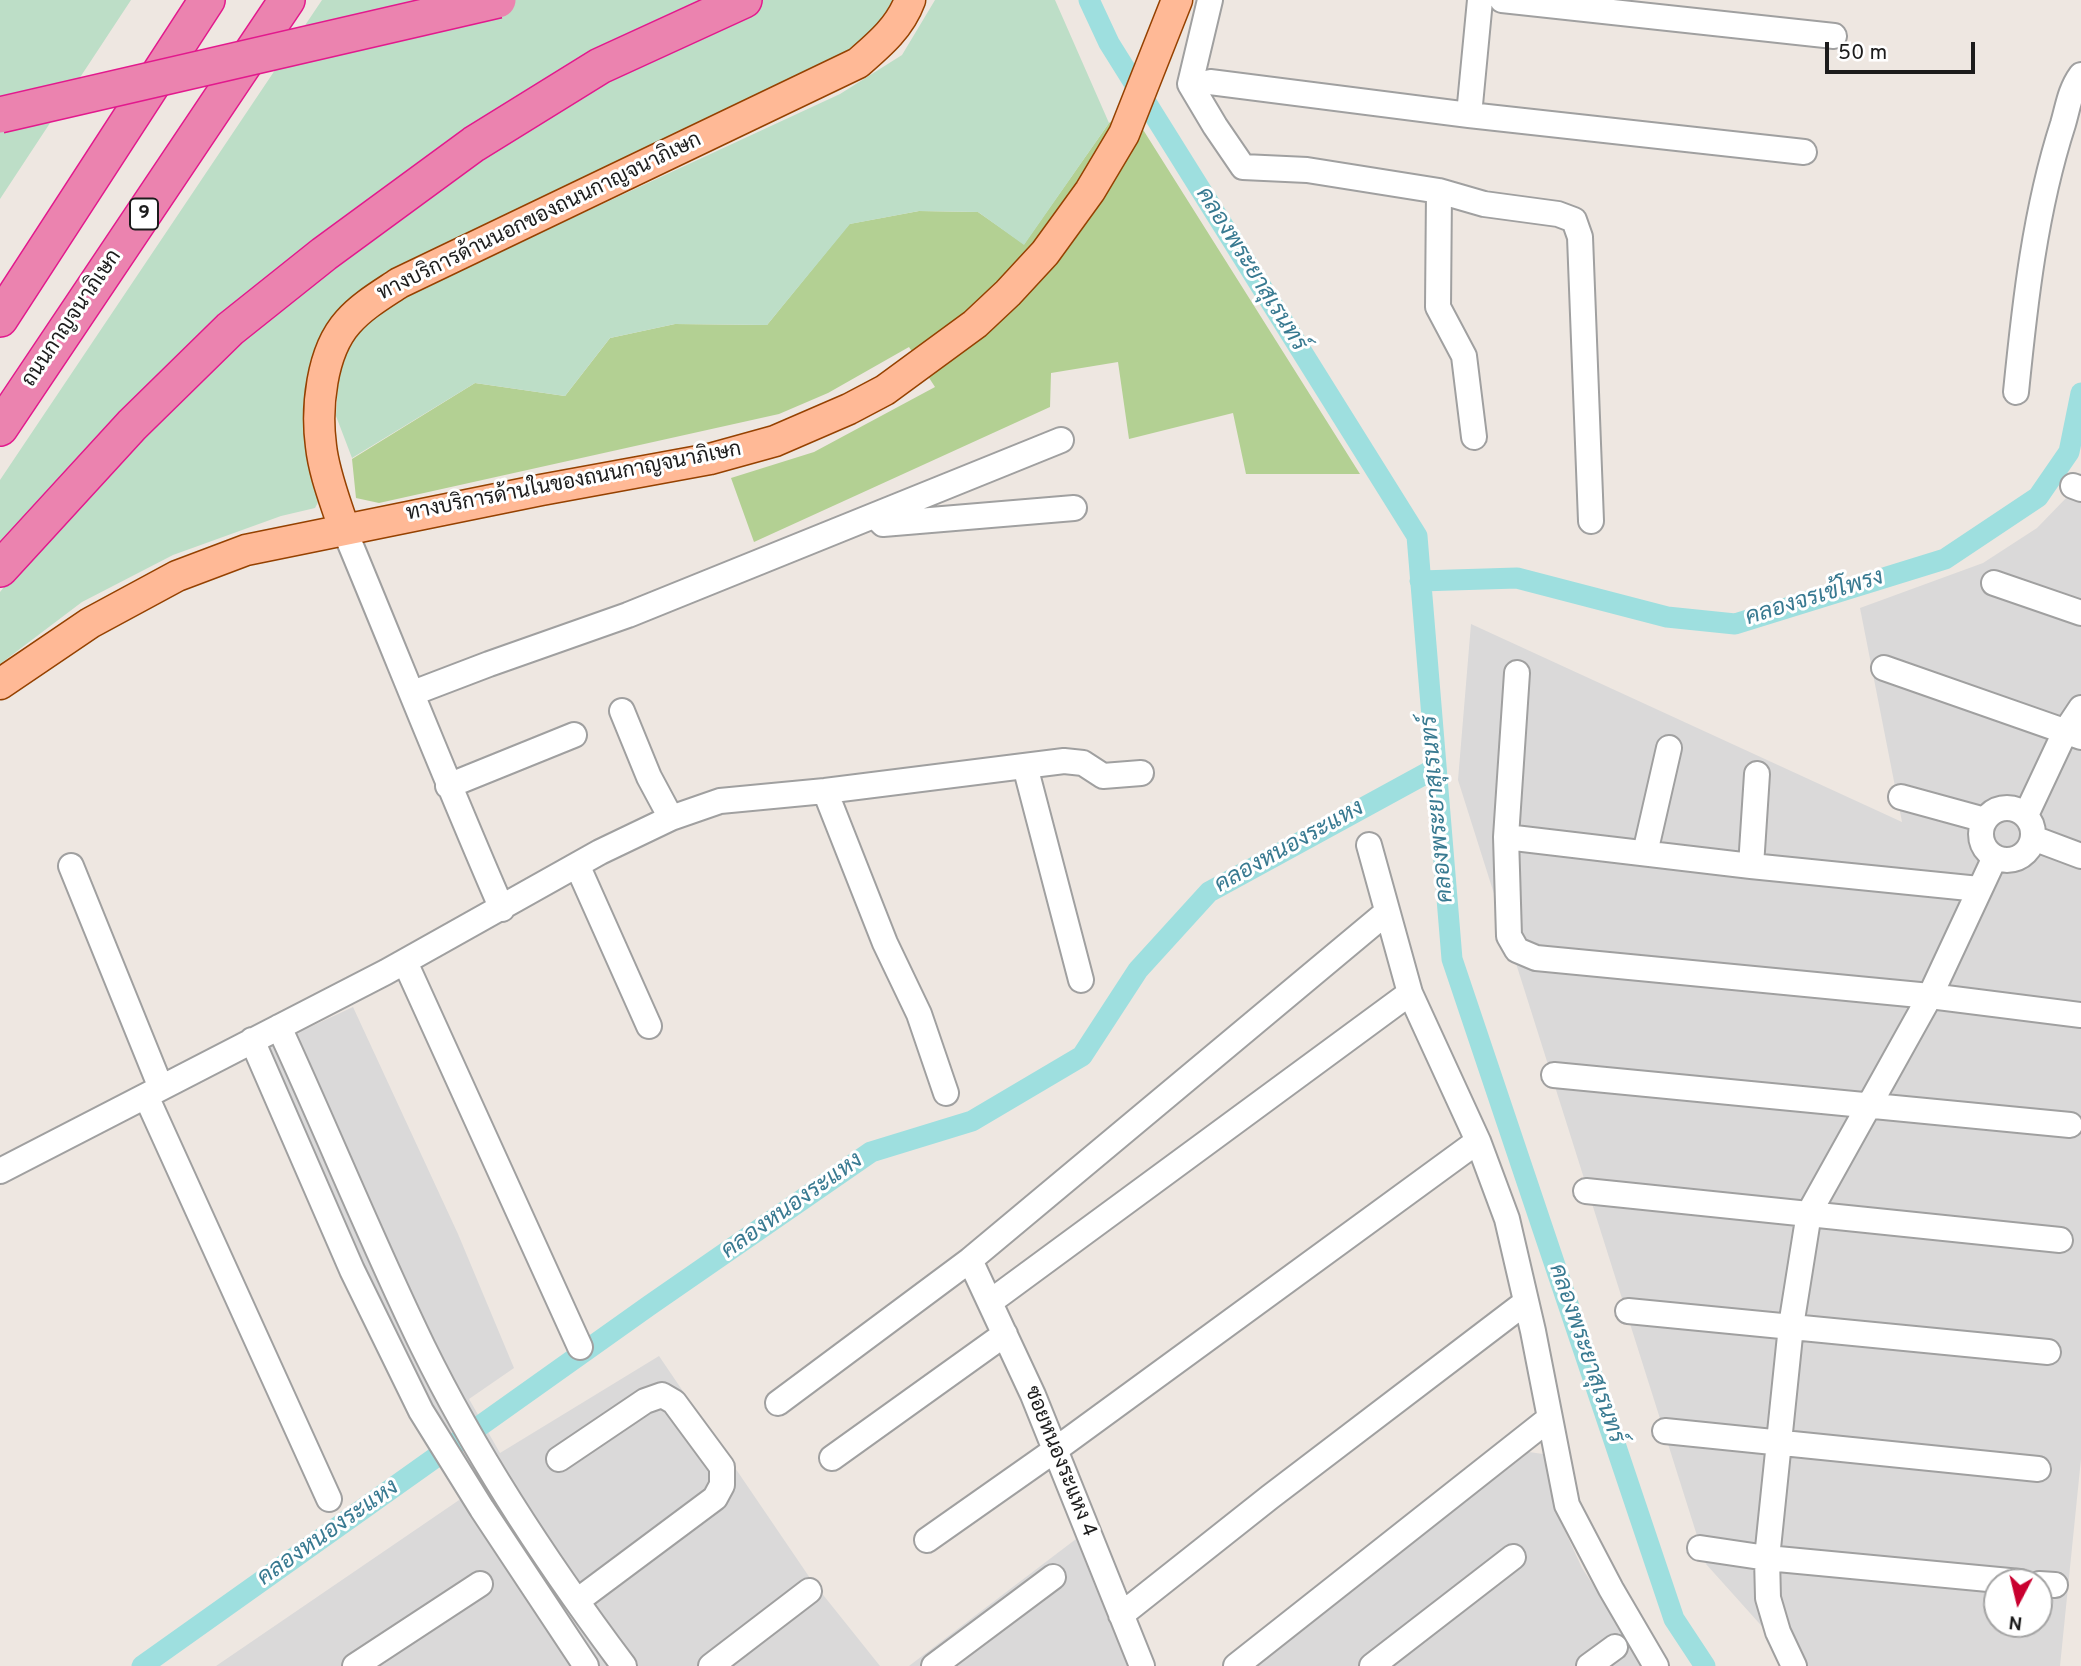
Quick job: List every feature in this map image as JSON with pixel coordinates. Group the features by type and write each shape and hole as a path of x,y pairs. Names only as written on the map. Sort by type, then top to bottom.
{"highway":[{"path":"5,310 207,0"},
{"name":"ถนนกาญจนาภิเษก","path":"0,428 287,0"},
{"path":"0,115 498,0"},
{"path":"0,569 132,425 230,329 324,254 474,145 600,65 744,0"}],"main road":[{"name":"ทางบริการด้านนอกของถนนกาญจนาภิเษก","path":"344,529 321,447 321,390 325,369 346,324 399,283 858,63 887,38 910,0"},
{"name":"ทางบริการด้านในของถนนกาญจนาภิเษก","path":"0,684 90,623 177,576 246,550 541,490 710,459 775,441 849,408 910,374 975,324 1035,263 1090,191 1124,134 1177,0"}],"street":[{"path":"1210,0 1190,84 1214,126 1243,167 1307,170 1439,191 1484,204 1558,214 1574,220 1580,237 1591,521"},
{"path":"1469,115 1480,0"},
{"path":"1502,0 1834,36"},
{"path":"2016,392 2025,297 2050,164 2073,87 2081,75"},
{"path":"1210,82 1469,115 1804,152"},
{"path":"1439,191 1438,307 1464,356 1474,438"},
{"path":"881,518 892,507 1061,440"},
{"path":"415,698 631,625 881,518 1074,508"},
{"path":"344,529 415,698 448,786 502,909"},
{"path":"1994,583 2081,613"},
{"path":"1884,668 2073,735"},
{"path":"1517,673 1506,837 1509,936 1517,950 1535,958 1930,996 2081,1015"},
{"path":"2081,708 2073,735 2029,826 2023,854 2005,860 1995,857 1982,842 1981,830 1985,820 1993,812 2001,808 2018,810 2029,826 2081,856"},
{"path":"622,711 649,777 671,818"},
{"path":"448,786 574,735"},
{"path":"1645,853 1669,748"},
{"path":"0,1171 405,962 578,867 600,852 671,818 720,801 825,791 1064,761 1083,763 1103,776 1141,773"},
{"path":"1025,766 1081,981"},
{"path":"1751,866 1757,774"},
{"path":"825,791 885,943 919,1014 946,1093"},
{"path":"1901,797 1985,820"},
{"path":"1506,837 1979,889"},
{"path":"1369,845 1410,993 1478,1141 1507,1219 1567,1505 1611,1589 1656,1666"},
{"path":"1794,1666 1778,1632 1768,1598 1767,1558 1791,1326 1810,1213 1930,996 1995,857"},
{"path":"71,866 154,1092 329,1499"},
{"path":"578,867 649,1026"},
{"path":"778,1403 970,1261 1387,912"},
{"path":"405,962 580,1347"},
{"path":"990,1302 1410,993"},
{"path":"279,1027 424,1347 506,1494 578,1601 610,1661"},
{"path":"252,1040 352,1270 427,1422 586,1666"},
{"path":"1554,1075 2070,1125"},
{"path":"927,1540 1055,1450 1478,1141"},
{"path":"1586,1191 2060,1240"},
{"name":"ซอยหนองระแหง 4","path":"970,1261 1033,1395 1142,1666"},
{"path":"1121,1615 1270,1497 1526,1302"},
{"path":"1628,1311 2048,1352"},
{"path":"832,1458 1005,1334"},
{"path":"398,1363 424,1347"},
{"path":"559,1460 645,1401 662,1395 674,1402 722,1467 722,1485 715,1498 578,1601"},
{"path":"1236,1666 1550,1418"},
{"path":"1665,1431 2038,1469"},
{"path":"482,1510 506,1494"},
{"path":"1700,1548 1767,1558 1983,1578"},
{"path":"1386,1662 1513,1558"},
{"path":"934,1666 1053,1577"},
{"path":"355,1666 480,1584"},
{"path":"711,1666 809,1591"},
{"path":"1589,1666 1615,1647"}],"shaded area":[{"path":"2081,473 2081,1459 2060,1666 1788,1666 1776,1642 1706,1564 1458,780 1471,624 1902,822 1860,608 1983,563 2037,528 2069,495"},
{"path":"353,1007 458,1234 514,1368 469,1399 500,1453 659,1356 812,1581 880,1666 216,1666 465,1496 248,1056"},
{"path":"1529,1452 1543,1454 1558,1516 1582,1568 1646,1666 1254,1666"},
{"path":"1076,1539 1128,1666 909,1666"}],"green space":[{"path":"0,0 131,0 0,199"},
{"path":"322,0 901,0 867,41 833,62 337,314 316,345 311,369 322,495 315,508 281,516 173,555 82,602 0,664 0,592 11,578 0,569 0,480"},
{"path":"935,0 1055,0 1109,123 1024,245 978,212 919,211 850,224 767,325 675,324 610,338 565,396 475,383 352,458 336,416 338,382 347,342 380,307 840,94 902,55"},
{"path":"1130,109 1360,474 1246,474 1233,413 1129,439 1118,362 1051,373 1050,407 754,542 731,478 814,452 935,387 909,347 828,393 779,414 379,503 356,498 352,459 475,383 565,396 610,338 675,324 767,325 849,224 919,211 978,212 1024,244 1109,123"}],"waterway":[{"name":"คลองพระยาสุเรนทร์","path":"1089,0 1109,43 1417,536 1452,959 1674,1619 1705,1666"},
{"name":"คลองจรเข้โพรง","path":"1420,581 1517,578 1667,617 1735,624 1945,559 2038,497 2069,452 2081,393"},
{"name":"คลองหนองระแหง","path":"142,1666 650,1305 871,1152 972,1121 1082,1056 1138,970 1209,892 1436,768"}]}
